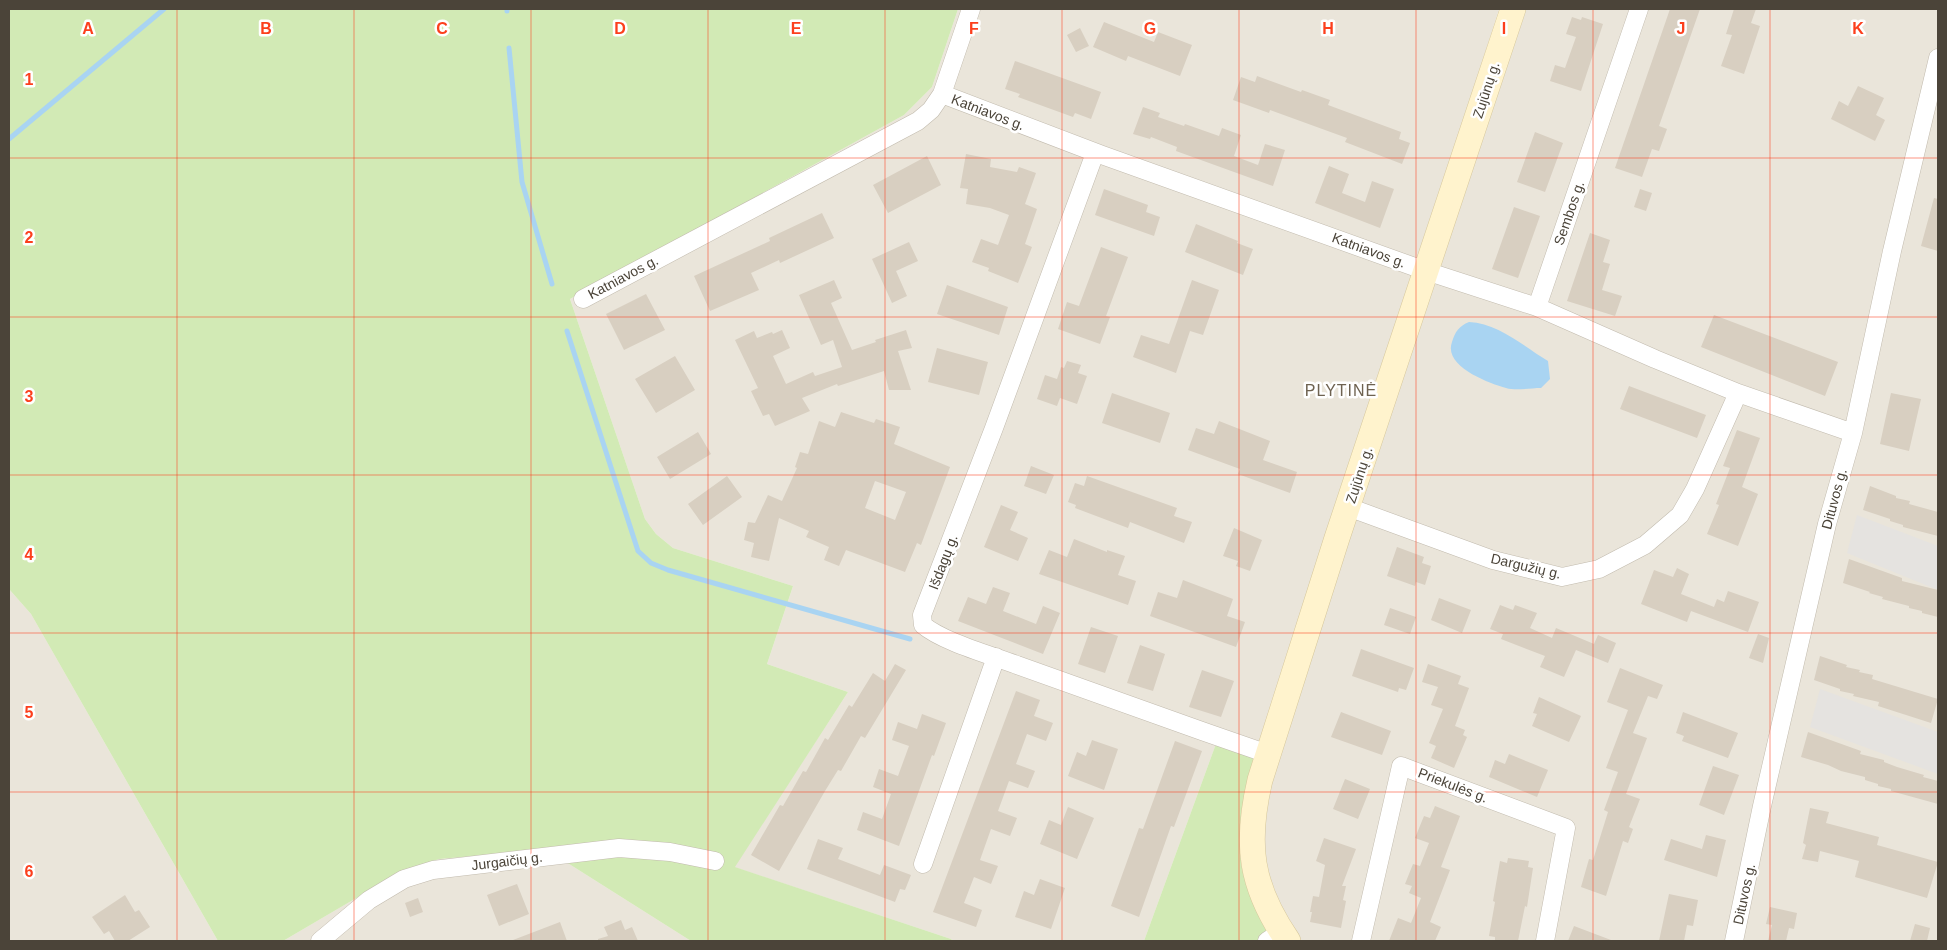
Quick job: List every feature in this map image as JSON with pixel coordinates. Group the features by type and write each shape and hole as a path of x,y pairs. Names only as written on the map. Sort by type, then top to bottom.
{"main road":[{"name":"Zujūnų g.","path":"1279,938 1256,874 1251,842 1253,812 1268,754 1513,9"}],"street":[{"path":"942,94 971,9"},
{"name":"Sembos g.","path":"1537,307 1638,9"},
{"name":"Dituvos g.","path":"1734,941 1762,806 1827,524 1852,434 1892,250 1938,58"},
{"name":"Katniavos g.","path":"583,299 918,121 931,110 942,94 1094,153 1426,270"},
{"name":"Išdagų g.","path":"1094,153 994,428 922,615 923,625 932,632 996,656 1162,718 1268,754"},
{"path":"1426,270 1537,307 1738,393 1852,434"},
{"name":"Dargužių g.","path":"1348,507 1493,560 1562,577 1599,570 1645,544 1680,515 1695,489 1738,393"},
{"path":"922,864 996,656"},
{"name":"Priekulės g.","path":"1361,941 1401,766 1566,828 1545,941"},
{"name":"Jurgaičių g.","path":"320,941 369,900 404,879 432,870 619,848 670,852 715,861"}],"shaded area":[{"path":"958,9 1499,9 1260,754 1217,741 1144,941 953,941 734,867 848,692 767,664 793,586 673,548 656,534 645,519 570,299 904,115 932,87"},
{"path":"1521,9 1938,9 1938,941 1299,941 1279,909 1267,875 1262,846 1265,799"},
{"path":"1857,515 1938,546 1938,590 1847,553"},
{"path":"9,589 31,614 218,941 9,941"},
{"path":"1820,689 1938,732 1938,774 1810,727"},
{"path":"547,850 691,941 283,941 399,873 439,859"}],"green space":[{"path":"9,9 958,9 932,87 904,115 570,299 645,519 656,534 673,548 793,586 767,664 848,692 735,867 953,941 691,941 547,850 439,859 399,873 283,941 218,941 31,614 9,589"},
{"path":"1217,741 1260,754 1246,801 1240,850 1246,882 1256,905 1276,941 1144,941"}],"water":[{"path":"1469,322 1490,326 1520,342 1548,361 1550,379 1541,388 1506,388 1479,378 1460,366 1454,359 1451,351 1452,342 1460,327"}],"building":[{"path":"1670,9 1700,9 1659,126 1667,129 1659,151 1652,149 1642,177 1615,168"},
{"path":"1734,9 1756,9 1751,23 1760,26 1744,74 1721,66 1732,35 1726,34"},
{"path":"1572,17 1581,20 1582,17 1603,24 1581,91 1550,81 1555,65 1565,68 1576,37 1566,34"},
{"path":"1104,22 1154,42 1158,32 1192,45 1180,76 1128,56 1126,61 1093,47"},
{"path":"1080,28 1089,46 1076,52 1067,35"},
{"path":"1015,61 1101,92 1091,119 1075,113 1073,117 1018,97 1020,94 1005,89"},
{"path":"1257,76 1330,100 1328,105 1401,132 1399,139 1410,143 1402,164 1345,142 1347,138 1270,110 1269,113 1233,100 1241,77 1255,82"},
{"path":"1858,86 1884,98 1876,115 1885,120 1875,141 1831,119 1839,101 1848,106"},
{"path":"1143,107 1160,113 1158,117 1219,136 1222,128 1241,135 1234,156 1258,165 1265,144 1285,150 1273,186 1176,151 1177,147 1151,137 1150,139 1133,134"},
{"path":"1535,132 1563,143 1545,192 1517,182"},
{"path":"966,154 991,159 990,167 1017,172 1019,167 1036,173 1025,204 1037,209 1025,244 1032,247 1018,283 988,271 989,268 972,262 981,239 998,245 1009,215 990,208 966,204 968,189 960,188"},
{"path":"927,156 941,185 888,213 873,185"},
{"path":"1329,166 1349,174 1342,193 1365,202 1372,181 1394,189 1380,228 1315,203"},
{"path":"1104,189 1148,205 1146,212 1160,217 1154,236 1095,215"},
{"path":"1640,189 1652,193 1646,211 1634,207"},
{"path":"1934,198 1938,199 1938,251 1921,246"},
{"path":"1514,207 1540,216 1518,278 1492,269"},
{"path":"822,213 834,238 780,263 779,260 751,273 759,290 710,311 694,276 770,241 769,238"},
{"path":"1196,224 1253,249 1243,275 1185,252"},
{"path":"1590,233 1610,240 1603,262 1610,264 1602,290 1622,296 1615,316 1567,301"},
{"path":"909,242 918,261 896,271 907,296 892,303 872,259"},
{"path":"1101,247 1128,257 1106,316 1110,317 1100,344 1058,329 1067,302 1079,306"},
{"path":"834,280 842,298 831,303 852,350 906,330 912,348 898,351 911,390 889,390 884,371 838,386 837,384 802,398 810,411 775,426 769,414 763,416 751,391 758,388 735,340 754,331 757,338 782,330 790,348 773,356 786,384 813,372 815,376 842,367 833,340 821,345 799,295"},
{"path":"1192,280 1219,290 1203,335 1190,331 1176,373 1133,357 1141,335 1169,344"},
{"path":"947,285 1008,307 999,335 937,314"},
{"path":"646,294 665,330 624,350 606,314"},
{"path":"1714,315 1838,362 1825,396 1701,347"},
{"path":"937,348 988,362 979,395 928,382"},
{"path":"675,356 695,390 656,413 635,379"},
{"path":"1067,361 1081,365 1078,373 1087,376 1077,404 1060,398 1057,406 1037,399 1045,375 1057,379 1061,367 1064,368"},
{"path":"1629,386 1706,415 1697,438 1620,409"},
{"path":"1112,393 1170,413 1160,443 1102,423"},
{"path":"1891,393 1921,399 1909,451 1880,444"},
{"path":"841,412 874,423 876,419 900,427 894,444 950,467 921,545 917,543 905,572 846,550 839,566 824,560 829,547 806,537 809,531 779,518 769,561 751,557 754,543 744,540 748,522 755,523 768,495 782,501 797,468 795,467 800,452 808,454 819,421 835,427","holes":["875,481 906,492 895,520 865,508"]},
{"path":"1219,421 1270,441 1263,460 1297,472 1290,493 1238,474 1240,469 1188,450 1196,428 1214,434"},
{"path":"1737,430 1760,438 1742,487 1758,494 1738,546 1707,534 1719,505 1716,504 1730,468 1723,466"},
{"path":"698,432 711,454 670,479 657,457"},
{"path":"1031,466 1054,475 1046,494 1024,486"},
{"path":"727,476 742,497 703,525 688,504"},
{"path":"1087,476 1177,508 1174,516 1192,522 1184,543 1130,522 1128,528 1075,508 1076,505 1068,502 1075,483 1084,486"},
{"path":"1870,486 1896,496 1896,498 1910,501 1909,504 1938,512 1938,536 1903,527 1903,525 1890,521 1890,519 1863,510"},
{"path":"1001,505 1018,512 1010,530 1028,538 1018,561 984,547"},
{"path":"1234,528 1262,540 1250,571 1236,566 1238,561 1223,556"},
{"path":"1074,539 1107,552 1107,550 1125,556 1118,575 1136,581 1128,605 1039,574 1049,550 1067,557"},
{"path":"1397,547 1424,557 1422,563 1431,566 1425,585 1416,582 1415,586 1387,576"},
{"path":"1849,559 1902,578 1902,581 1938,590 1938,617 1922,613 1922,611 1909,608 1909,606 1882,599 1883,597 1843,583"},
{"path":"1677,568 1689,574 1681,594 1714,607 1717,599 1724,602 1728,591 1759,602 1748,632 1691,611 1687,622 1641,604 1654,570 1673,577"},
{"path":"1183,580 1233,599 1227,616 1245,622 1236,647 1150,616 1158,592 1177,598"},
{"path":"993,587 1010,593 1003,611 1036,624 1043,606 1060,613 1043,654 958,621 968,597 986,604"},
{"path":"1439,598 1471,610 1462,633 1431,620"},
{"path":"1500,605 1513,610 1515,605 1537,613 1530,628 1552,638 1556,628 1594,644 1598,635 1616,643 1608,663 1576,650 1564,677 1540,667 1545,656 1501,639 1503,634 1490,629"},
{"path":"1390,608 1416,617 1410,634 1384,625"},
{"path":"1091,627 1118,636 1105,673 1078,664"},
{"path":"1758,634 1769,638 1763,663 1749,658"},
{"path":"1140,645 1165,654 1153,691 1127,683"},
{"path":"1361,649 1414,668 1406,690 1399,688 1398,692 1352,676"},
{"path":"1820,656 1847,665 1846,667 1860,670 1859,672 1873,675 1872,679 1938,699 1931,723 1878,706 1879,702 1853,696 1854,694 1840,691 1840,689 1814,680"},
{"path":"895,664 906,670 865,738 861,736 841,771 838,770 779,871 751,855 780,805 783,806 803,771 806,772 825,738 828,740 849,705 852,707 873,673 885,681"},
{"path":"1428,664 1461,676 1458,684 1469,688 1455,726 1465,730 1463,735 1467,737 1454,768 1431,758 1436,746 1429,743 1443,709 1431,705 1438,687 1422,682"},
{"path":"1620,668 1663,685 1657,699 1648,696 1633,733 1647,738 1626,794 1640,799 1629,827 1633,829 1628,843 1623,841 1606,896 1581,887 1589,859 1593,860 1608,812 1604,810 1618,772 1606,768 1628,710 1607,702"},
{"path":"1202,670 1234,681 1221,717 1189,707"},
{"path":"1016,691 1040,700 1034,716 1053,723 1046,741 1027,734 1016,764 1035,771 1028,788 1009,781 998,811 1017,818 1010,836 991,829 980,860 998,866 991,884 974,877 964,903 982,910 976,927 933,912"},
{"path":"1539,697 1581,716 1569,742 1532,726 1537,714 1533,713"},
{"path":"1341,712 1391,731 1382,755 1331,737"},
{"path":"1683,712 1738,733 1728,758 1682,741 1684,736 1676,733"},
{"path":"922,714 946,723 934,756 932,755 899,846 857,830 863,812 882,819 891,794 873,787 879,769 898,776 909,746 892,740 898,722 917,729"},
{"path":"1808,732 1861,751 1860,754 1884,760 1884,762 1938,781 1938,804 1891,791 1891,789 1865,780 1865,777 1801,757"},
{"path":"1092,740 1118,749 1104,790 1068,776 1077,752 1086,756"},
{"path":"1175,741 1202,751 1174,827 1171,826 1139,917 1111,906 1139,828 1143,829"},
{"path":"1509,754 1548,770 1537,797 1489,777 1495,760 1505,764"},
{"path":"1713,766 1739,775 1724,815 1699,805"},
{"path":"1345,779 1370,789 1358,819 1333,809"},
{"path":"1435,806 1460,816 1441,867 1450,870 1430,922 1441,927 1435,941 1389,941 1398,918 1411,923 1421,898 1409,893 1412,886 1405,884 1413,864 1420,866 1429,843 1415,838 1424,816 1430,818"},
{"path":"1068,807 1094,818 1077,859 1040,844 1049,820 1061,825"},
{"path":"1810,808 1829,812 1826,823 1879,837 1877,845 1938,862 1927,898 1855,877 1859,861 1820,851 1818,862 1802,859 1806,845 1803,843"},
{"path":"1706,835 1726,840 1717,877 1664,860 1671,839 1702,849"},
{"path":"1324,838 1356,849 1342,886 1346,886 1343,900 1346,901 1341,928 1310,922 1313,896 1319,897 1325,865 1316,861"},
{"path":"818,839 843,848 838,859 880,875 884,865 911,875 905,890 900,889 895,902 807,869"},
{"path":"1508,858 1529,861 1528,867 1533,868 1527,907 1525,906 1518,941 1495,941 1495,937 1489,936 1495,902 1493,901 1500,861 1507,863"},
{"path":"1040,879 1065,888 1051,929 1015,917 1024,891 1034,895"},
{"path":"517,884 529,914 499,926 487,895"},
{"path":"1669,894 1698,900 1693,926 1687,925 1684,941 1659,941"},
{"path":"125,895 135,912 139,910 150,927 128,941 115,941 109,931 104,934 92,917"},
{"path":"418,898 423,912 410,917 405,903"},
{"path":"1770,907 1797,913 1794,929 1789,928 1786,941 1768,941 1772,925 1766,924"},
{"path":"621,920 625,930 632,927 638,941 598,941 598,939 608,936 604,927"},
{"path":"560,922 567,941 513,941 513,940"},
{"path":"1915,924 1930,928 1927,941 1910,941"},
{"path":"1574,926 1611,940 1611,941 1568,941"}],"waterway":[{"path":"9,139 164,9"},
{"path":"509,48 522,182 552,284"},
{"path":"567,331 638,551 651,563 668,570 910,639"}],"district":[{"name":"PLYTINĖ","path":"1341,390"}]}
